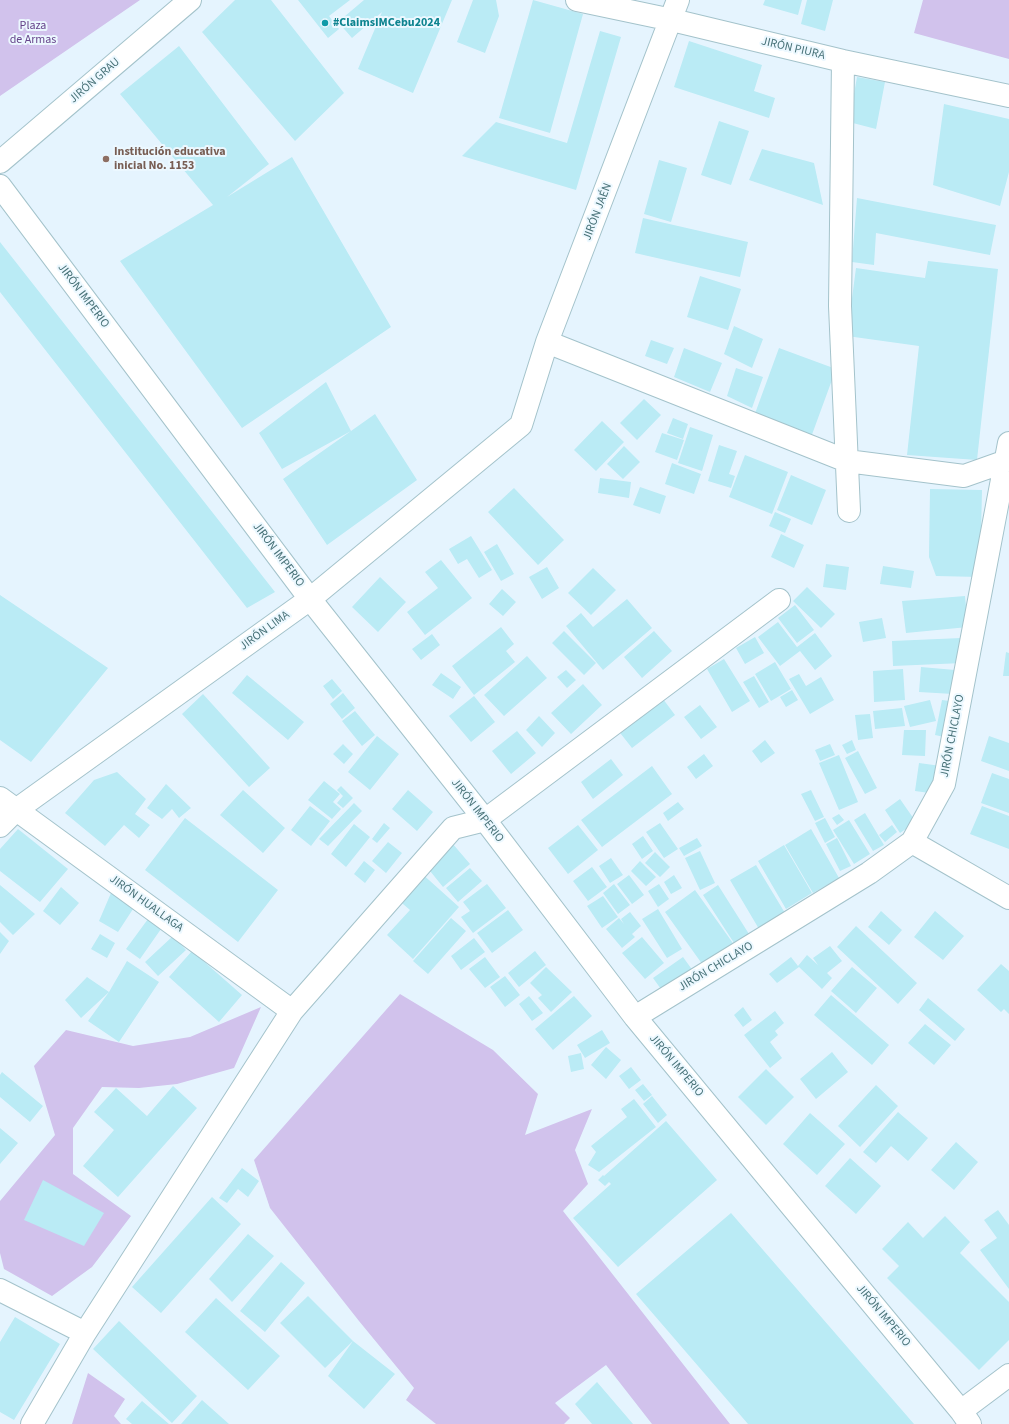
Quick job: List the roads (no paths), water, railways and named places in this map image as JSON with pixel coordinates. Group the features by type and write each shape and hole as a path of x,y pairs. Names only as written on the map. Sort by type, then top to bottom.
{"street":[{"name":"JIRÓN GRAU","path":"0,162 190,0"},
{"name":"JIRÓN PIURA","path":"577,0 675,10 843,61 1009,96"},
{"name":"JIRÓN JAÉN","path":"521,425 548,342 675,10"},
{"path":"843,61 840,306 849,511"},
{"name":"JIRÓN IMPERIO","path":"0,186 310,598 485,820 635,1016 966,1417"},
{"path":"548,342 847,461 964,476 1008,455"},
{"name":"JIRÓN LIMA","path":"0,826 8,804 310,598 521,425"},
{"name":"JIRÓN CHICLAYO","path":"635,1016 870,873 912,842 944,784 1008,455"},
{"path":"32,1424 85,1334 292,1011 453,828 485,820 779,600"},
{"name":"JIRÓN HUALLAGA","path":"8,804 292,1011"},
{"path":"912,842 1009,898"},
{"path":"0,1290 85,1334"},
{"path":"966,1417 1009,1375"}],"place":[{"name":"#ClaimsIMCebu2024","path":"325,23"},
{"name":"Institución educativa inicial No. 1153","path":"106,159"}],"park label":[{"name":"Plaza de Armas","path":"33,33"}]}
